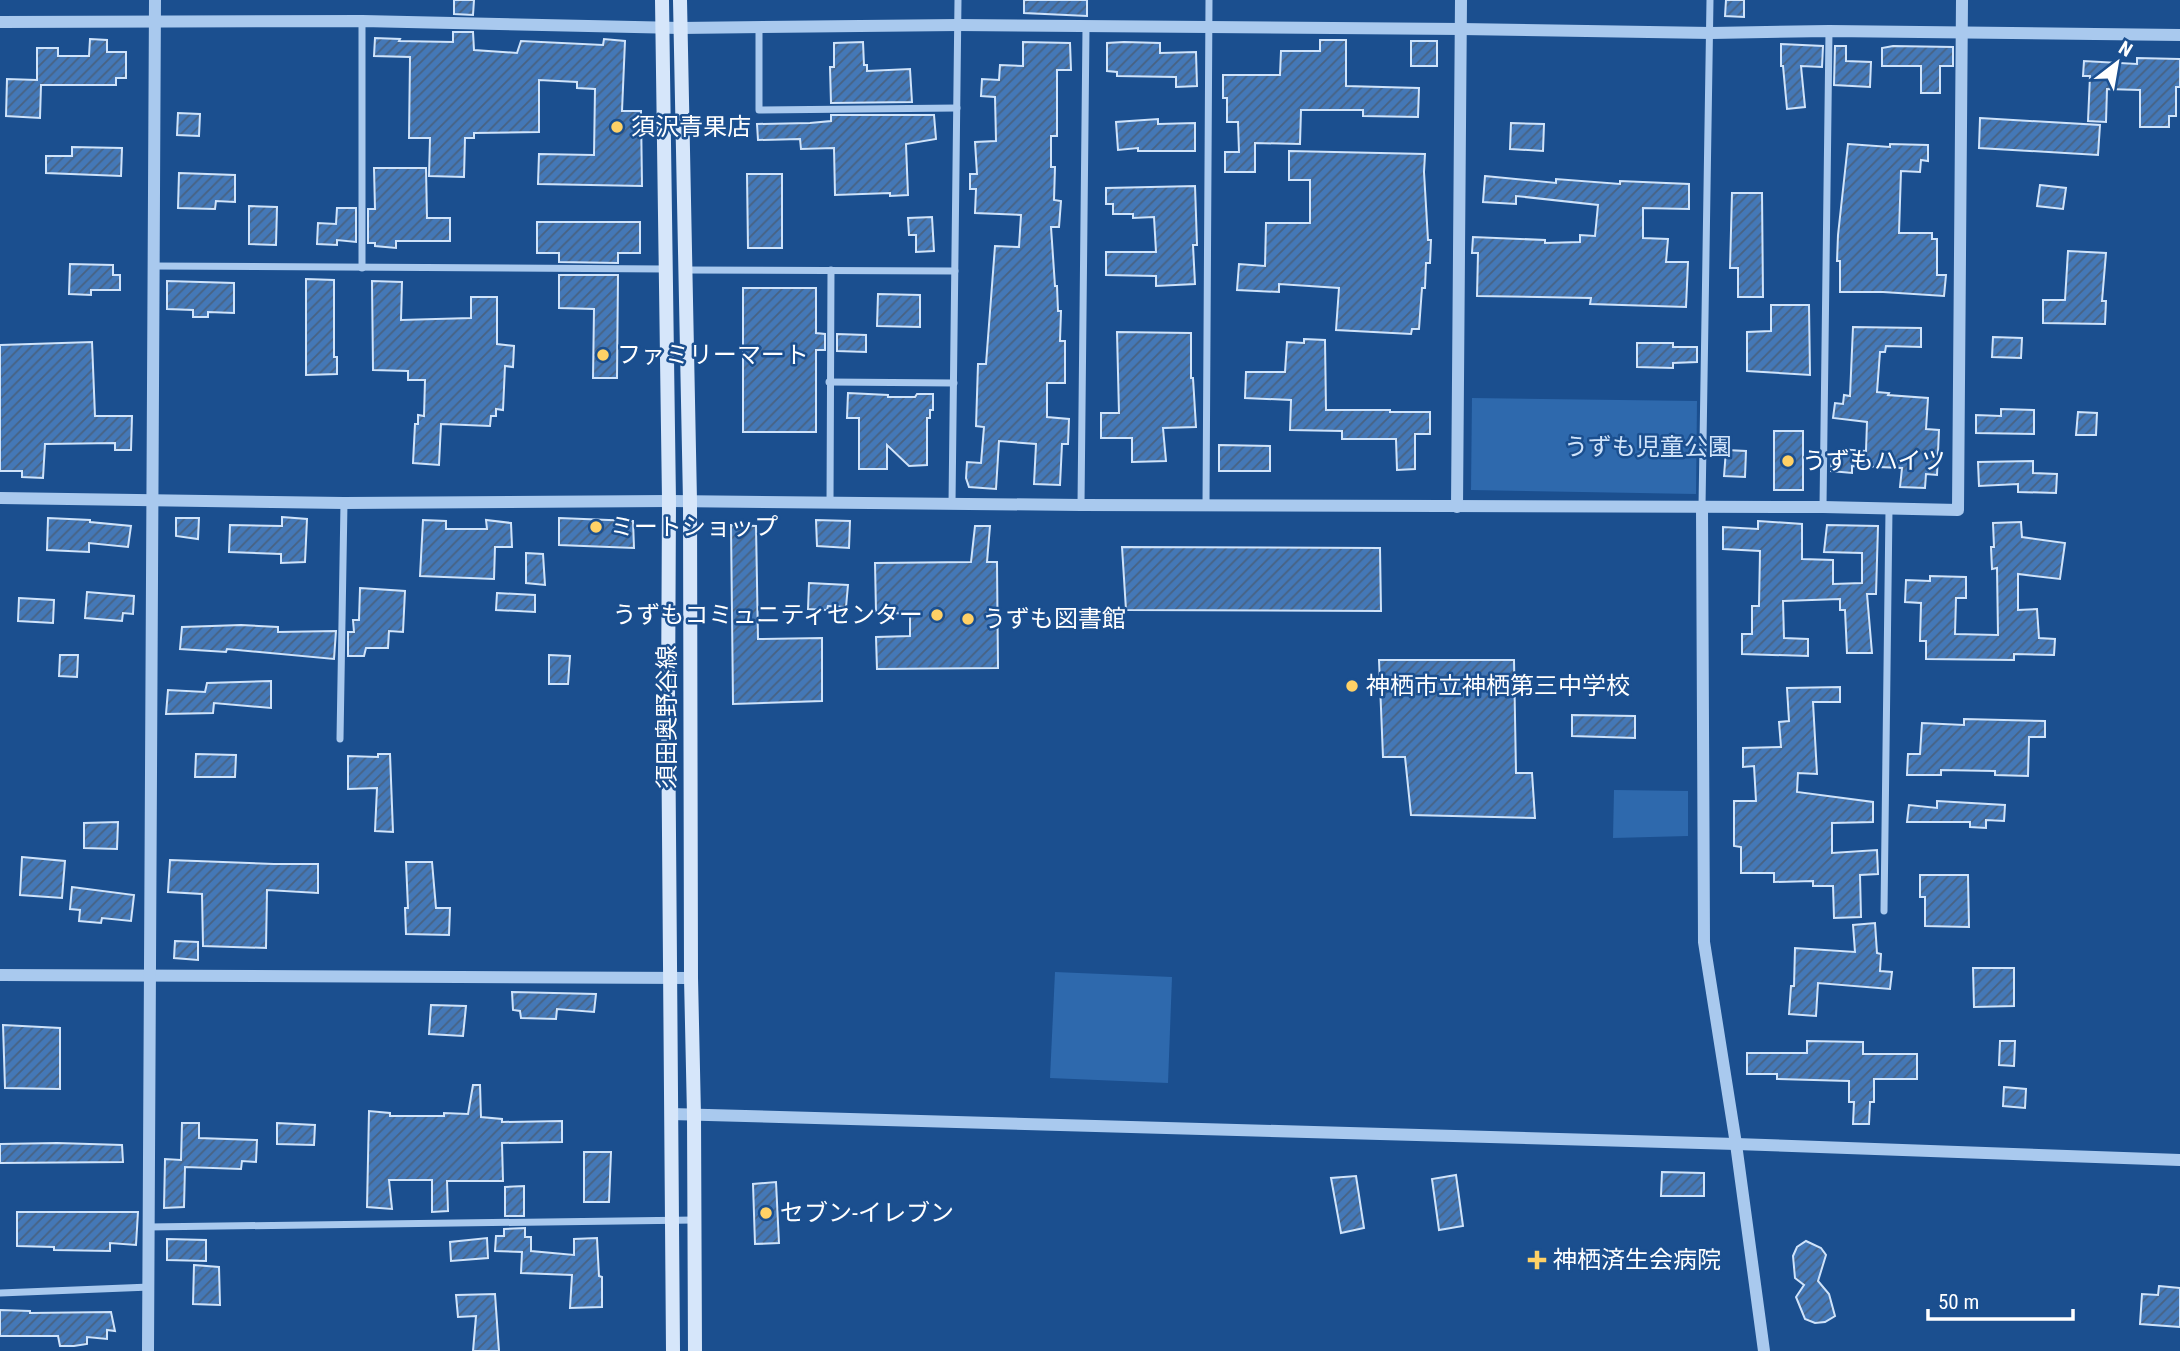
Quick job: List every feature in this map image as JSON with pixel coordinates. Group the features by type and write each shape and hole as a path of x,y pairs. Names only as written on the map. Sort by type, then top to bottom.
{"main road":[{"name":"須田奥野谷線","path":"662,0 669,501 669,978 673,1351"},
{"name":"須田奥野谷線","path":"680,0 690,501 695,1351"}],"street":[{"path":"148,1351 155,0"},
{"path":"952,505 958,0"},
{"path":"1206,505 1209,0"},
{"path":"1457,507 1461,0"},
{"path":"1710,0 1702,508 1704,942 1736,1144 1764,1351"},
{"path":"0,498 153,498 344,503 690,501 952,505 1823,507 1958,510 1962,0"},
{"path":"362,21 362,268"},
{"path":"0,22 362,21 680,28 958,25 1711,33 1829,31 2180,34"},
{"path":"759,27 759,110 957,108"},
{"path":"1081,505 1086,28"},
{"path":"1823,507 1829,31"},
{"path":"152,266 665,269"},
{"path":"685,270 955,271"},
{"path":"830,503 831,270"},
{"path":"829,382 954,383"},
{"path":"340,739 344,503"},
{"path":"1884,911 1889,509"},
{"path":"0,975 691,978"},
{"path":"671,1114 1736,1144 2180,1160"},
{"path":"148,1227 695,1220"},
{"path":"0,1293 150,1287"}],"green space":[{"name":"うずも児童公園","path":"1472,398 1697,401 1696,494 1471,490"},
{"path":"1614,790 1688,791 1688,836 1613,838"},
{"path":"1055,972 1172,977 1168,1083 1050,1078"}],"building":[{"path":"454,0 474,0 473,15 454,14"},
{"path":"1024,0 1087,0 1087,16 1024,13"},
{"path":"1726,0 1744,0 1744,17 1725,16"},
{"path":"453,32 473,32 474,50 517,53 521,41 603,45 604,39 625,41 622,111 641,111 642,186 538,184 539,154 594,155 595,89 577,88 577,82 539,80 539,132 474,133 474,138 465,138 464,177 429,176 430,138 409,138 410,57 374,56 375,38 453,42"},
{"path":"90,39 107,40 107,52 126,52 126,78 116,78 116,85 41,85 40,118 6,116 7,79 37,80 37,48 58,48 58,56 89,56"},
{"path":"1320,40 1346,40 1346,86 1419,88 1418,117 1363,116 1363,110 1301,110 1300,144 1255,143 1255,172 1225,172 1225,152 1239,152 1238,122 1227,122 1223,75 1280,75 1281,51 1320,51"},
{"path":"1411,41 1437,41 1437,66 1411,66"},
{"path":"863,42 864,65 867,65 867,71 910,69 912,102 831,103 830,67 834,67 834,43"},
{"path":"1023,42 1070,43 1071,70 1057,70 1057,136 1051,136 1051,167 1055,167 1054,200 1061,201 1059,227 1051,227 1055,286 1058,311 1061,311 1060,341 1065,341 1065,383 1047,383 1047,417 1069,419 1068,444 1062,444 1060,485 1034,484 1036,444 999,441 996,489 969,487 966,478 967,462 981,463 984,427 976,426 978,364 986,364 995,246 1019,247 1021,215 975,213 976,189 970,189 970,174 977,174 975,142 996,141 995,97 981,96 982,79 999,80 1000,65 1023,66"},
{"path":"1107,43 1160,43 1160,53 1196,52 1197,86 1176,87 1176,77 1117,76 1117,72 1107,71"},
{"path":"1781,44 1823,46 1822,67 1801,66 1805,107 1787,109"},
{"path":"1835,46 1846,46 1846,61 1871,62 1870,87 1834,85"},
{"path":"1953,47 1953,66 1940,66 1940,93 1921,93 1921,66 1882,66 1882,48"},
{"path":"2137,58 2180,59 2176,116 2169,116 2169,127 2140,127 2140,90 2107,89 2106,122 2088,121 2090,76 2083,76 2084,61 2137,64"},
{"path":"178,113 200,114 199,136 177,135"},
{"path":"831,115 934,115 936,139 906,144 908,195 835,195 834,148 801,149 800,139 758,140 757,124 831,121"},
{"path":"1980,118 2100,125 2098,155 1979,148"},
{"path":"1158,119 1158,124 1195,123 1195,151 1138,151 1138,148 1118,150 1116,122"},
{"path":"1511,123 1544,124 1543,151 1510,149"},
{"path":"1848,144 1890,147 1890,144 1928,145 1928,161 1921,160 1920,172 1901,171 1899,233 1932,233 1932,239 1937,239 1937,275 1946,275 1944,296 1840,292 1838,235"},
{"path":"72,147 122,148 121,176 46,173 46,156 72,156"},
{"path":"1289,151 1425,154 1428,240 1431,240 1430,263 1426,263 1425,288 1422,288 1419,329 1412,329 1411,334 1336,330 1339,288 1279,284 1279,292 1237,290 1239,264 1265,266 1266,223 1310,223 1310,180 1289,180"},
{"path":"374,168 426,168 427,218 450,218 450,241 396,241 396,248 368,243 368,209 375,209"},
{"path":"179,173 235,175 235,202 216,201 215,209 178,208"},
{"path":"747,174 782,174 782,248 748,248"},
{"path":"1485,176 1556,183 1556,179 1620,184 1620,181 1689,184 1689,209 1643,208 1643,238 1668,239 1666,262 1688,262 1686,307 1590,304 1591,298 1477,296 1478,253 1472,253 1473,237 1545,240 1545,243 1580,242 1580,235 1595,236 1598,205 1516,196 1516,204 1483,202"},
{"path":"2040,185 2066,188 2063,209 2037,206"},
{"path":"1195,186 1195,284 1156,286 1156,276 1106,275 1106,252 1156,252 1154,217 1133,218 1133,214 1113,214 1113,204 1106,204 1106,188"},
{"path":"1732,193 1762,193 1763,297 1738,297 1738,268 1730,268"},
{"path":"249,206 277,207 276,245 249,244"},
{"path":"337,208 356,208 356,242 337,240 337,245 317,244 318,223 336,224"},
{"path":"932,217 934,251 916,252 916,235 909,235 908,218"},
{"path":"537,222 640,222 640,253 618,253 618,263 559,262 559,253 537,253"},
{"path":"2068,251 2106,253 2102,301 2106,301 2105,324 2043,323 2043,300 2065,300"},
{"path":"70,264 113,265 113,275 120,275 120,290 91,290 91,295 69,294"},
{"path":"559,275 618,275 617,378 593,378 594,309 559,308"},
{"path":"306,279 334,280 334,357 337,357 337,374 306,375"},
{"path":"167,281 234,283 234,313 208,312 208,317 193,317 193,310 167,309"},
{"path":"372,281 402,282 401,320 471,318 471,297 497,297 497,344 514,346 513,367 505,366 503,410 496,409 496,416 491,416 490,426 441,424 439,465 413,463 415,424 418,424 418,415 424,416 425,380 408,380 408,371 373,370"},
{"path":"743,288 816,288 816,333 825,334 825,350 816,350 816,432 743,432"},
{"path":"878,294 920,295 920,327 877,326"},
{"path":"1771,305 1809,305 1810,375 1747,371 1747,332 1771,331"},
{"path":"1853,327 1921,328 1921,347 1886,346 1885,352 1880,352 1877,392 1928,398 1926,429 1939,430 1937,475 1926,474 1925,488 1900,487 1902,468 1852,466 1852,473 1831,471 1832,453 1838,453 1839,449 1866,451 1867,422 1833,418 1835,403 1843,404 1844,395 1850,396"},
{"path":"1117,332 1191,333 1191,378 1196,427 1163,428 1166,461 1132,462 1132,438 1101,438 1101,413 1119,413"},
{"path":"837,334 866,335 866,352 837,351"},
{"path":"1993,337 2022,338 2021,358 1992,357"},
{"path":"1304,339 1325,340 1326,410 1430,412 1430,434 1415,434 1415,469 1397,470 1396,439 1342,439 1342,431 1290,430 1291,400 1245,398 1246,372 1285,372 1287,342 1304,343"},
{"path":"92,342 95,416 132,416 131,450 115,450 115,443 45,444 43,478 22,477 22,471 0,471 0,345"},
{"path":"1637,343 1673,343 1673,347 1697,347 1697,362 1673,363 1673,368 1637,367"},
{"path":"848,393 888,397 933,394 933,410 930,410 930,418 927,418 927,465 909,466 887,445 887,469 859,469 859,418 847,418"},
{"path":"2001,409 2034,410 2034,434 1976,433 1976,415 2001,416"},
{"path":"2078,412 2097,413 2096,435 2076,435"},
{"name":"うずもハイツ","path":"1774,431 1803,431 1803,490 1774,490"},
{"path":"1219,445 1270,446 1270,471 1219,471"},
{"path":"1726,450 1746,451 1745,477 1724,476"},
{"path":"2033,461 2033,473 2057,474 2056,493 2018,492 2018,484 1979,486 1978,462"},
{"path":"282,517 307,519 305,562 281,563 281,554 229,552 230,525 282,526"},
{"path":"48,518 131,526 128,547 89,543 89,552 47,550"},
{"path":"176,518 199,518 198,539 176,536"},
{"name":"ミートショップ","path":"559,518 633,521 634,548 559,545"},
{"path":"423,520 446,521 446,529 487,529 486,520 511,523 512,547 495,547 494,579 420,576"},
{"path":"816,520 850,521 849,548 817,546"},
{"path":"1758,521 1802,524 1802,559 1833,560 1833,584 1862,583 1862,553 1824,552 1827,525 1878,526 1876,594 1867,594 1872,653 1847,653 1845,610 1840,610 1840,599 1783,601 1784,638 1808,639 1808,656 1742,654 1742,634 1752,634 1752,606 1759,606 1760,551 1723,549 1723,527 1758,529"},
{"path":"2021,522 2022,537 2065,543 2060,579 2018,574 2018,610 2037,609 2039,638 2055,639 2054,655 2014,654 2014,660 1926,659 1926,641 1920,641 1921,603 1905,602 1906,580 1930,581 1930,576 1966,577 1966,598 1956,598 1955,634 1998,635 1997,568 1992,569 1991,547 1994,547 1993,523"},
{"path":"731,525 756,526 758,639 822,638 822,701 733,704"},
{"name":"うずもコミュニティセンター","path":"975,526 990,526 987,562 997,562 998,668 877,669 876,637 910,636 910,614 876,612 875,563 971,562"},
{"path":"1122,547 1380,548 1381,611 1126,610"},
{"path":"526,553 543,554 545,585 526,583"},
{"path":"809,583 848,585 846,607 808,609"},
{"path":"360,588 405,591 403,632 389,631 388,648 366,648 364,656 348,656 348,632 354,632 353,620 359,620"},
{"path":"87,592 134,596 133,614 123,613 122,621 85,618"},
{"path":"497,593 535,595 535,612 496,610"},
{"path":"19,598 54,600 53,623 18,621"},
{"path":"182,627 278,627 278,632 336,631 334,659 227,649 226,652 180,649"},
{"path":"60,655 78,655 77,677 59,676"},
{"path":"549,655 570,656 568,684 549,684"},
{"path":"1379,660 1514,660 1516,773 1532,773 1535,818 1411,815 1405,757 1383,757"},
{"path":"271,681 271,708 214,703 213,713 166,714 168,690 205,692 207,683"},
{"path":"1840,687 1840,702 1813,702 1817,774 1798,773 1797,792 1873,802 1873,822 1832,823 1832,853 1877,850 1878,874 1860,875 1861,917 1834,918 1833,886 1813,886 1813,881 1774,882 1774,873 1741,873 1741,847 1734,846 1734,801 1756,801 1754,766 1743,767 1743,748 1781,747 1779,722 1789,721 1787,688"},
{"path":"1572,715 1635,716 1635,738 1572,736"},
{"path":"1964,719 2045,721 2045,737 2029,737 2028,776 1995,775 1995,771 1941,770 1941,775 1907,775 1908,754 1920,754 1922,723 1964,725"},
{"path":"196,754 236,755 235,777 195,777"},
{"path":"378,754 390,754 393,832 375,831 377,788 348,789 348,756 378,757"},
{"path":"1937,801 2005,805 2004,821 1986,820 1986,828 1970,827 1970,822 1907,822 1909,805 1937,808"},
{"path":"118,822 117,849 84,848 84,823"},
{"path":"22,857 65,861 62,898 20,895"},
{"path":"170,860 318,864 318,893 267,890 266,948 203,946 202,894 168,892"},
{"path":"406,862 432,862 436,908 450,908 449,935 406,934"},
{"path":"1920,875 1968,875 1969,927 1925,926 1925,897 1920,897"},
{"path":"72,887 134,895 131,921 102,918 101,923 79,921 80,910 70,909"},
{"path":"1875,923 1877,953 1881,954 1880,971 1892,972 1890,989 1818,983 1816,1016 1789,1014 1791,986 1794,986 1795,948 1855,952 1853,925"},
{"path":"175,941 198,942 198,960 174,958"},
{"path":"1973,968 2014,968 2014,1006 1974,1007"},
{"path":"512,992 596,994 594,1012 557,1009 556,1019 521,1018 520,1011 513,1010"},
{"path":"431,1005 466,1006 463,1036 429,1034"},
{"path":"3,1025 60,1028 60,1089 5,1088"},
{"path":"1807,1041 1863,1042 1863,1054 1917,1054 1917,1079 1874,1079 1874,1102 1870,1102 1869,1124 1853,1124 1854,1102 1849,1102 1849,1081 1777,1079 1777,1074 1747,1074 1747,1053 1807,1053"},
{"path":"2000,1041 2015,1041 2014,1066 1999,1065"},
{"path":"473,1085 480,1085 481,1117 502,1119 502,1122 562,1121 562,1142 502,1143 503,1181 447,1181 448,1211 432,1212 432,1180 389,1180 392,1209 367,1207 369,1111 390,1113 390,1116 468,1114"},
{"path":"2004,1087 2026,1089 2025,1108 2003,1106"},
{"path":"182,1123 199,1123 199,1138 257,1140 256,1162 242,1161 241,1169 185,1167 184,1207 164,1208 165,1159 181,1160"},
{"path":"277,1123 315,1125 314,1145 277,1144"},
{"path":"0,1144 122,1145 123,1162 0,1163"},
{"path":"584,1152 611,1152 609,1202 584,1202"},
{"path":"1662,1172 1704,1173 1704,1196 1661,1196"},
{"path":"1456,1175 1463,1226 1439,1230 1432,1179"},
{"path":"1356,1176 1364,1228 1341,1233 1331,1178"},
{"name":"セブン-イレブン","path":"776,1182 779,1243 755,1244 753,1184"},
{"path":"524,1186 524,1216 505,1216 505,1187"},
{"path":"17,1212 138,1212 136,1245 110,1243 110,1251 17,1246"},
{"path":"525,1228 525,1237 531,1237 531,1251 574,1255 574,1239 597,1238 599,1276 602,1277 602,1307 570,1308 572,1275 521,1273 522,1252 495,1251 496,1236 504,1236 504,1229"},
{"path":"487,1238 488,1258 451,1261 450,1242"},
{"path":"167,1239 206,1240 206,1261 167,1260"},
{"path":"1806,1241 1821,1248 1826,1255 1818,1281 1829,1294 1835,1316 1825,1322 1815,1323 1805,1319 1796,1297 1804,1285 1795,1278 1793,1256 1797,1247"},
{"path":"194,1265 219,1267 220,1305 193,1304"},
{"path":"2159,1286 2180,1288 2180,1327 2140,1324 2142,1294 2158,1295"},
{"path":"495,1294 499,1351 473,1351 476,1316 458,1317 456,1295"},
{"path":"0,1310 30,1313 111,1312 115,1331 107,1330 107,1339 87,1337 87,1344 74,1346 60,1346 58,1336 0,1336"}],"place":[{"name":"須沢青果店","path":"617,127"},
{"name":"ファミリーマート","path":"603,355"},
{"name":"うずもハイツ","path":"1788,461"},
{"name":"ミートショップ","path":"596,527"},
{"name":"うずもコミュニティセンター","path":"937,615"},
{"name":"うずも図書館","path":"968,619"},
{"name":"神栖市立神栖第三中学校","path":"1352,686"},
{"name":"セブン-イレブン","path":"766,1213"},
{"name":"神栖済生会病院","path":"1537,1260"}]}
